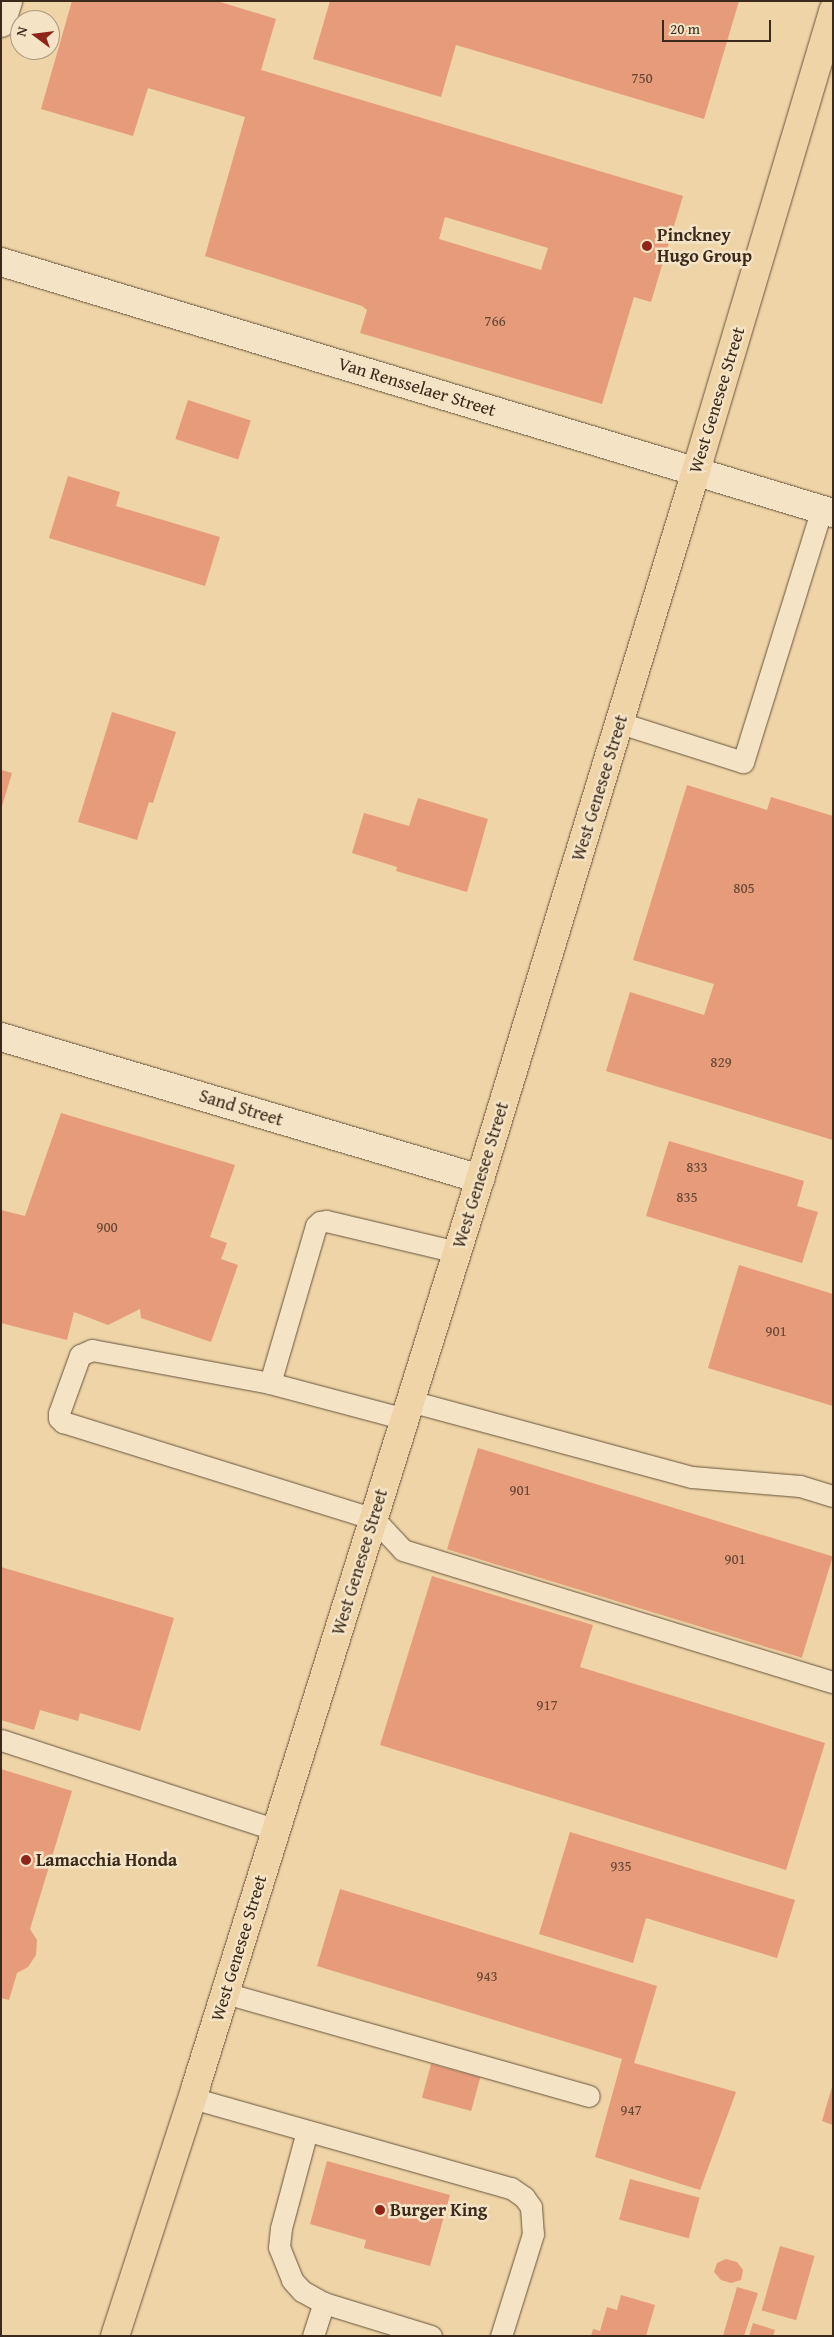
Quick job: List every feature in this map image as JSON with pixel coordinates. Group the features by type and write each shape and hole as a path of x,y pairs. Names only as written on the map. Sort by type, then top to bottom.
{"main road":[{"name":"West Genesee Street","path":"115,2336 192,2098 480,1179 620,723 833,10"}],"street":[{"name":"Van Rensselaer Street","path":"1,262 827,511"},
{"name":"Sand Street","path":"1,1037 480,1179"}],"lane":[{"path":"620,723 743,762 827,511"},
{"path":"270,1383 316,1226 320,1222 326,1221 457,1252"},
{"path":"833,1496 800,1486 692,1477 408,1410 92,1350 80,1355 59,1414 64,1422 374,1519 403,1550 833,1682"},
{"path":"1,1740 276,1830"},
{"path":"225,1993 589,2096"},
{"path":"192,2098 511,2188 524,2197 531,2207 533,2234 501,2336"},
{"path":"307,2131 280,2228 278,2247 292,2280 302,2292 324,2303 431,2336"},
{"path":"313,2336 324,2303"}],"building":[{"path":"72,1 217,1 276,19 261,70 683,196 651,302 634,297 602,404 360,333 367,310 362,306 205,256 245,117 148,88 133,136 41,109 55,60 60,60 60,43","holes":["445,217 548,248 541,270 439,239"]},
{"path":"330,1 739,1 704,119 456,45 441,97 313,59"},
{"path":"188,400 251,420 238,459 175,439"},
{"path":"68,476 120,492 116,506 220,537 205,586 49,538"},
{"path":"112,712 176,732 153,803 149,802 137,840 78,822"},
{"path":"1,770 12,773 2,806 1,806"},
{"path":"687,785 767,810 771,797 833,816 833,1140 606,1071 630,992 704,1015 714,984 633,960"},
{"path":"418,798 488,819 467,892 396,871 397,867 352,853 364,813 409,826"},
{"path":"61,1113 235,1165 210,1237 227,1243 221,1259 238,1265 211,1342 141,1318 140,1309 108,1325 74,1312 67,1340 1,1323 1,1210 25,1216"},
{"path":"669,1141 804,1181 797,1206 818,1212 802,1263 646,1216"},
{"path":"739,1265 833,1294 833,1406 708,1368"},
{"path":"478,1448 833,1556 802,1658 447,1549"},
{"path":"1,1567 174,1618 140,1731 80,1713 78,1721 40,1710 34,1730 1,1720"},
{"path":"432,1576 593,1625 580,1667 825,1743 786,1870 380,1745"},
{"name":"Lamacchia Honda","path":"1,1769 72,1791 30,1929 37,1940 36,1955 28,1967 17,1973 9,2000 1,1998"},
{"path":"570,1832 795,1900 777,1958 646,1918 633,1963 539,1934"},
{"path":"340,1889 657,1986 634,2063 736,2092 700,2190 595,2157 622,2059 317,1966"},
{"path":"431,2064 480,2077 471,2111 422,2098"},
{"path":"833,2087 833,2125 822,2121"},
{"name":"Burger King","path":"327,2161 450,2195 430,2266 364,2248 366,2240 310,2224"},
{"path":"630,2179 700,2198 689,2238 619,2220"},
{"path":"780,2246 815,2256 796,2320 762,2310"},
{"path":"726,2259 737,2262 743,2270 741,2280 731,2283 721,2280 714,2272 717,2263"},
{"path":"737,2287 758,2293 744,2336 723,2336"},
{"path":"621,2295 655,2305 646,2336 591,2336 593,2329 600,2331 607,2307 617,2310"},
{"path":"753,2323 775,2330 773,2336 749,2336"}],"place":[{"name":"Pinckney Hugo Group","path":"647,246"},
{"name":"Lamacchia Honda","path":"26,1860"},
{"name":"Burger King","path":"380,2210"}]}
